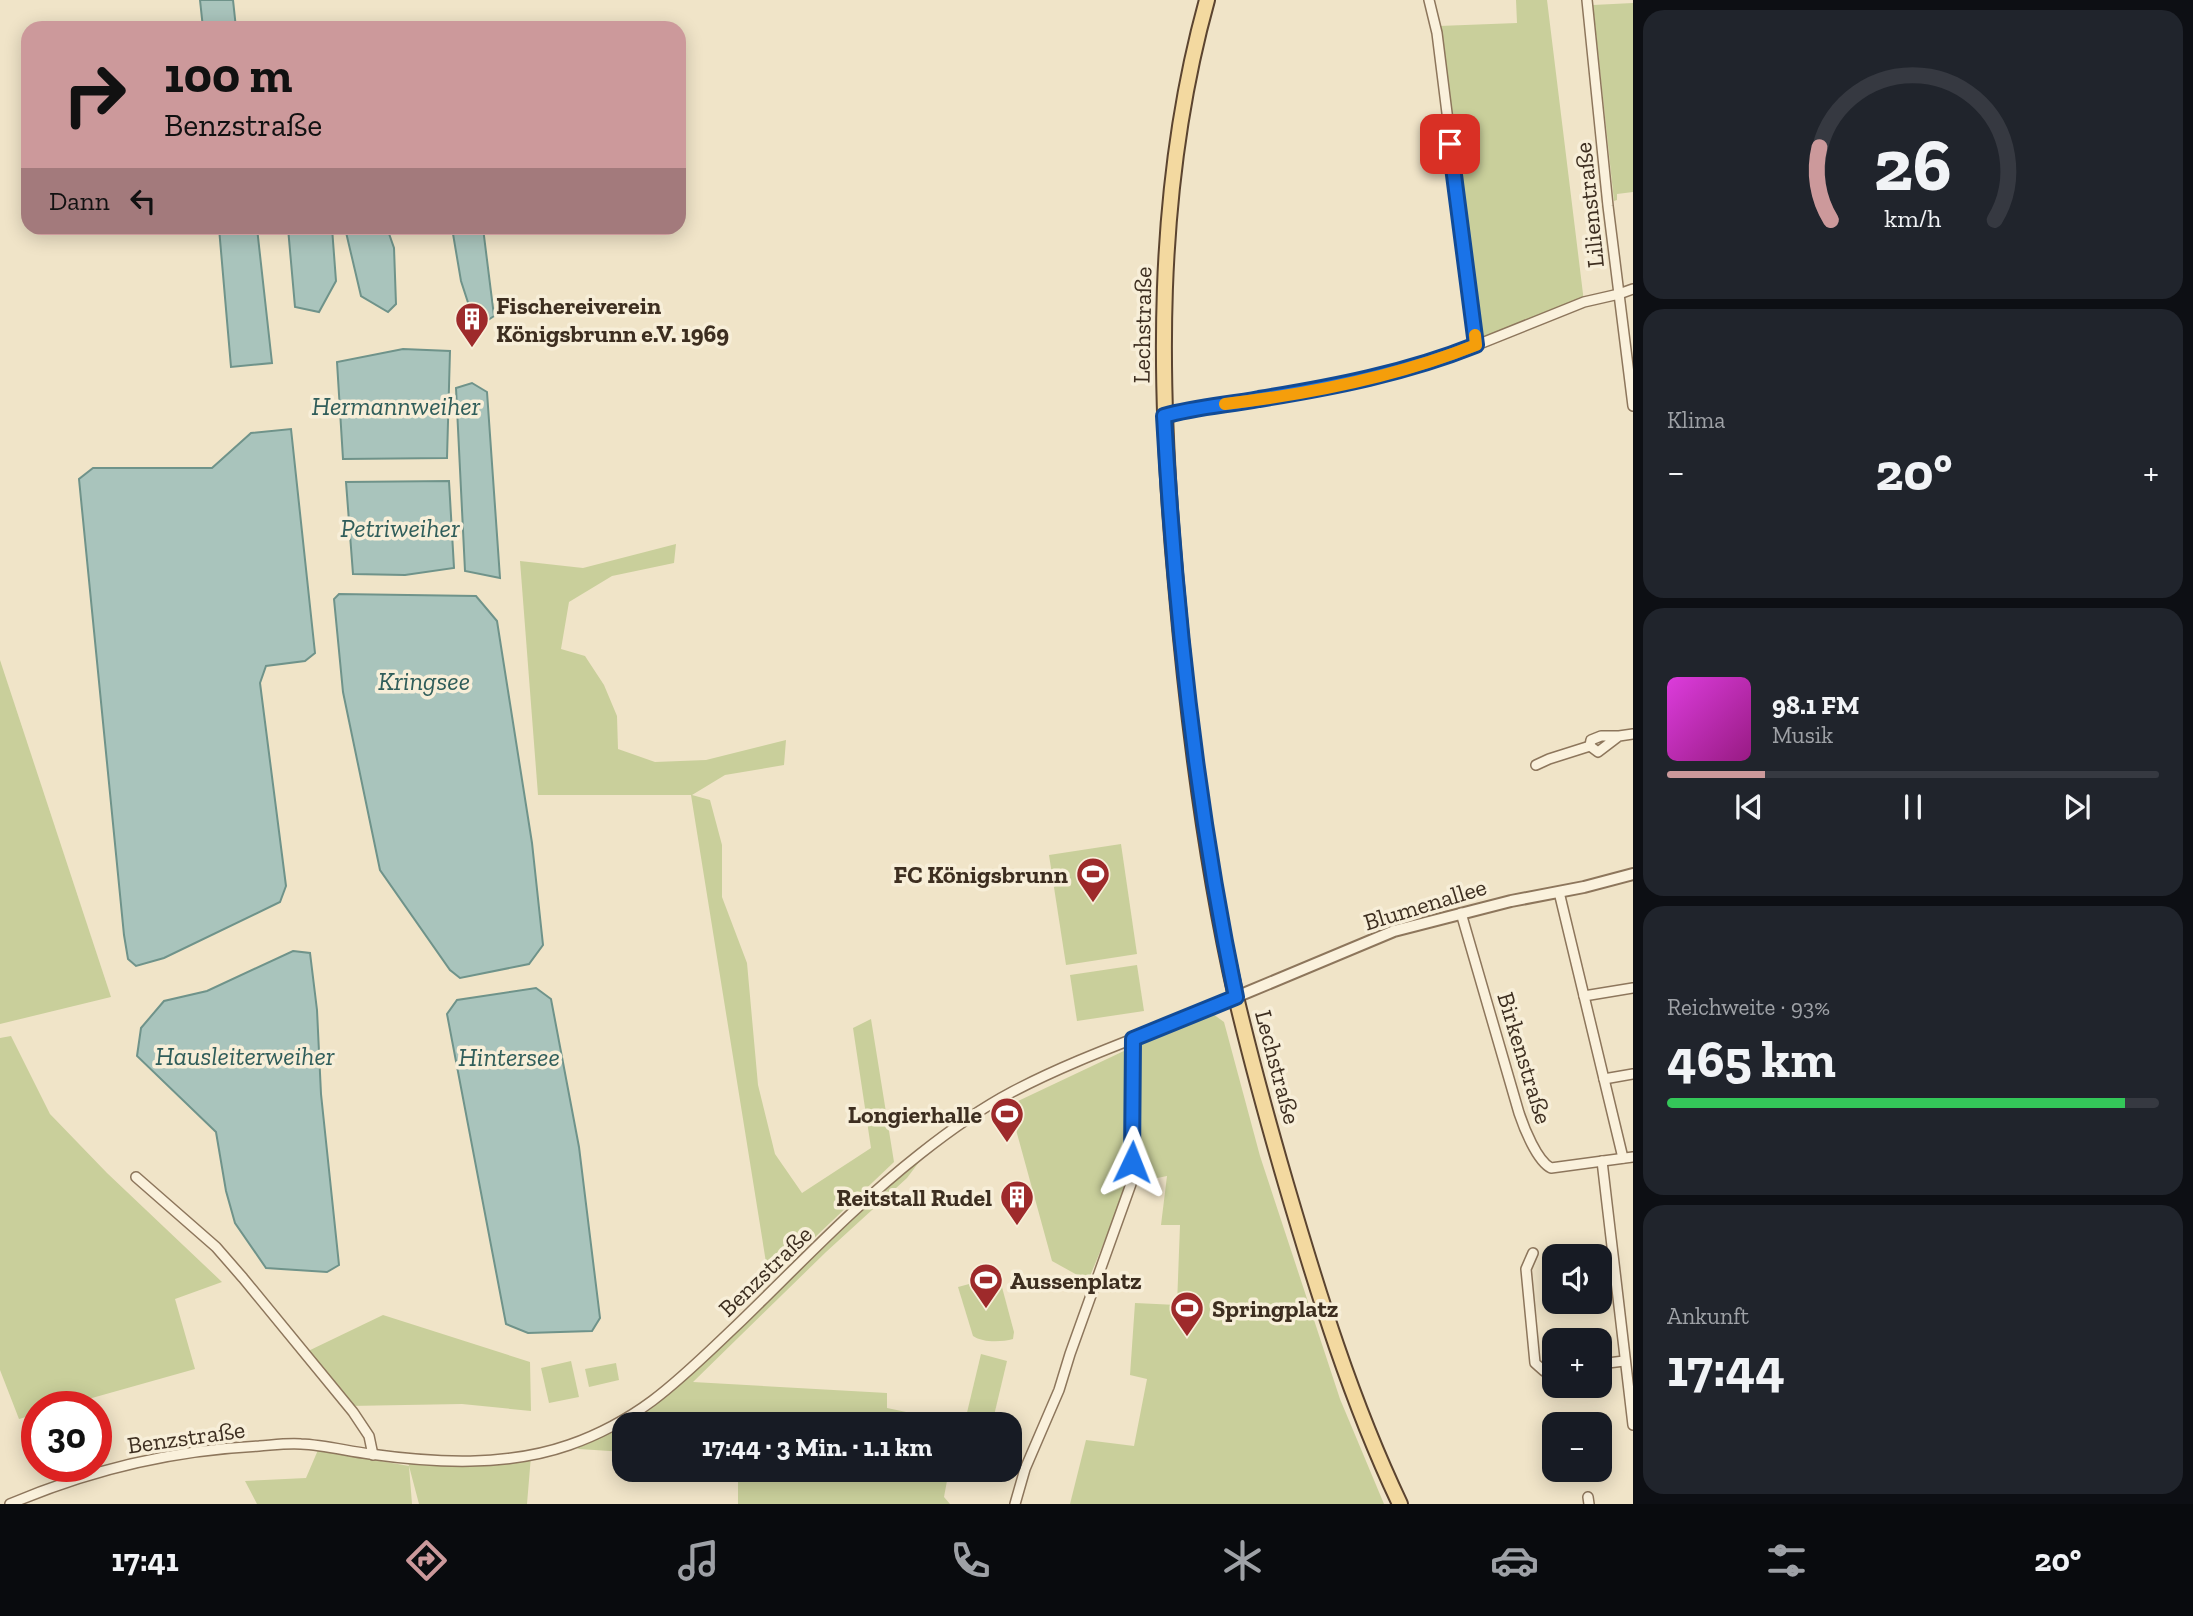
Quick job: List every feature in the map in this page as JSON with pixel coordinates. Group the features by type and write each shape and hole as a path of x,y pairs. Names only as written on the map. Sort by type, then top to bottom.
{"main road":[{"name":"Lechstraße","path":"1207,0 1182,108 1167,211 1163,337 1170,519 1189,722 1224,940 1259,1089 1338,1352 1358,1407 1400,1504"}],"street":[{"path":"1429,0 1437,33 1476,345"},
{"name":"Lilienstraße","path":"1587,0 1633,402"},
{"path":"1164,416 1379,377 1452,355 1584,302 1633,289"},
{"path":"1536,765 1590,746 1591,740 1596,737 1633,734"},
{"name":"Blumenallee","path":"1236,997 1394,931 1633,874"},
{"path":"1559,892 1604,1079 1628,1158"},
{"name":"Birkenstraße","path":"1461,913 1519,1113 1544,1165 1551,1168 1628,1158"},
{"path":"1584,996 1633,988"},
{"name":"Benzstraße","path":"10,1504 40,1491 116,1467 203,1450 301,1444 373,1455 458,1461 531,1456 569,1445 631,1417 676,1383 894,1175 968,1119 1010,1093 1236,997"},
{"path":"1015,1504 1025,1469 1059,1390 1131,1184 1133,1039"},
{"path":"1604,1079 1633,1074"},
{"path":"1602,1161 1633,1425"},
{"path":"136,1177 216,1247 243,1278 353,1412 369,1436 373,1455"},
{"path":"1533,1253 1526,1269 1535,1363 1542,1369"},
{"path":"1612,1362 1624,1361"}],"green space":[{"path":"1516,0 1547,0 1584,302 1477,342 1439,26 1517,23"},
{"path":"1633,3 1633,192 1617,194 1617,200 1614,201 1593,5"},
{"path":"676,544 674,563 612,576 569,602 561,649 585,656 604,685 617,716 618,749 655,762 706,760 786,740 784,765 725,775 692,795 710,800 722,845 722,897 747,963 758,1085 775,1154 802,1193 871,1148 853,1028 871,1019 894,1162 769,1281 691,795 538,795 520,561 583,568"},
{"path":"0,660 111,997 0,1024"},
{"name":"FC Königsbrunn","path":"1121,844 1137,954 1066,965 1049,855"},
{"path":"1137,965 1144,1011 1077,1021 1070,975"},
{"path":"1213,1014 1224,1022 1260,1156 1340,1399 1384,1504 1070,1504 1086,1440 1134,1446 1147,1379 1130,1375 1135,1303 1177,1305 1180,1225 1161,1225 1167,1176 1128,1184 1088,1281 1052,1261 1015,1126 1014,1103 1145,1041"},
{"path":"11,1036 50,1114 107,1173 222,1282 175,1299 195,1369 112,1392 21,1391 19,1419 0,1370 0,1038"},
{"path":"916,1157 919,1162 907,1178 826,1252 693,1382 887,1393 887,1408 906,1412 636,1412"},
{"name":"Aussenplatz","path":"999,1276 1014,1332 1013,1339 982,1340 973,1336 958,1287"},
{"path":"383,1315 530,1362 531,1411 462,1404 348,1406 304,1353"},
{"path":"981,1354 1007,1361 995,1412 967,1412"},
{"path":"571,1361 579,1397 549,1403 541,1368"},
{"path":"616,1363 619,1380 589,1387 585,1369"},
{"path":"612,1426 612,1451 579,1449 569,1445"},
{"path":"318,1450 409,1466 412,1504 257,1504 245,1481 306,1478"},
{"path":"531,1456 527,1504 419,1504 407,1457 458,1461"},
{"path":"738,1482 947,1482 944,1497 950,1504 738,1504"}],"water":[{"path":"200,0 233,0 235,21 202,21"},
{"path":"220,235 258,235 272,363 231,367"},
{"path":"289,235 333,235 336,281 319,312 295,307"},
{"path":"347,235 389,235 394,248 396,304 388,312 361,296"},
{"path":"453,235 484,235 494,316 482,324 475,324 461,281"},
{"name":"Hermannweiher","path":"403,349 450,351 447,458 343,459 337,362"},
{"path":"472,383 487,392 500,578 465,571 456,388"},
{"path":"291,429 315,653 305,661 266,666 260,683 286,886 280,902 164,958 136,966 128,959 124,935 79,479 93,468 212,468 251,433"},
{"name":"Petriweiher","path":"449,481 454,568 405,575 353,574 346,482"},
{"name":"Kringsee","path":"339,594 476,596 497,621 532,843 543,945 529,964 460,978 450,970 380,870 343,692 334,599"},
{"name":"Hausleiterweiher","path":"293,951 310,953 317,1010 321,1094 339,1265 327,1272 266,1268 235,1223 226,1191 216,1132 137,1056 141,1028 164,1001 207,991"},
{"name":"Hintersee","path":"536,988 551,999 579,1147 600,1318 592,1331 528,1333 506,1324 447,1014 457,1000"}],"slow traffic":[{"path":"1225,404 1343,385 1391,374 1476,345 1475,335"}],"place":[{"name":"Fischereiverein Königsbrunn e.V. 1969","path":"472,349"},
{"name":"FC Königsbrunn","path":"1093,904"},
{"name":"Longierhalle","path":"1007,1144"},
{"name":"Reitstall Rudel","path":"1017,1227"},
{"name":"Aussenplatz","path":"986,1310"},
{"name":"Springplatz","path":"1187,1338"}],"route":[{"path":"1132,1162 1133,1039 1236,997 1224,940 1189,722 1170,519 1164,416 1203,407 1343,385 1391,374 1476,345 1450,144"}]}
